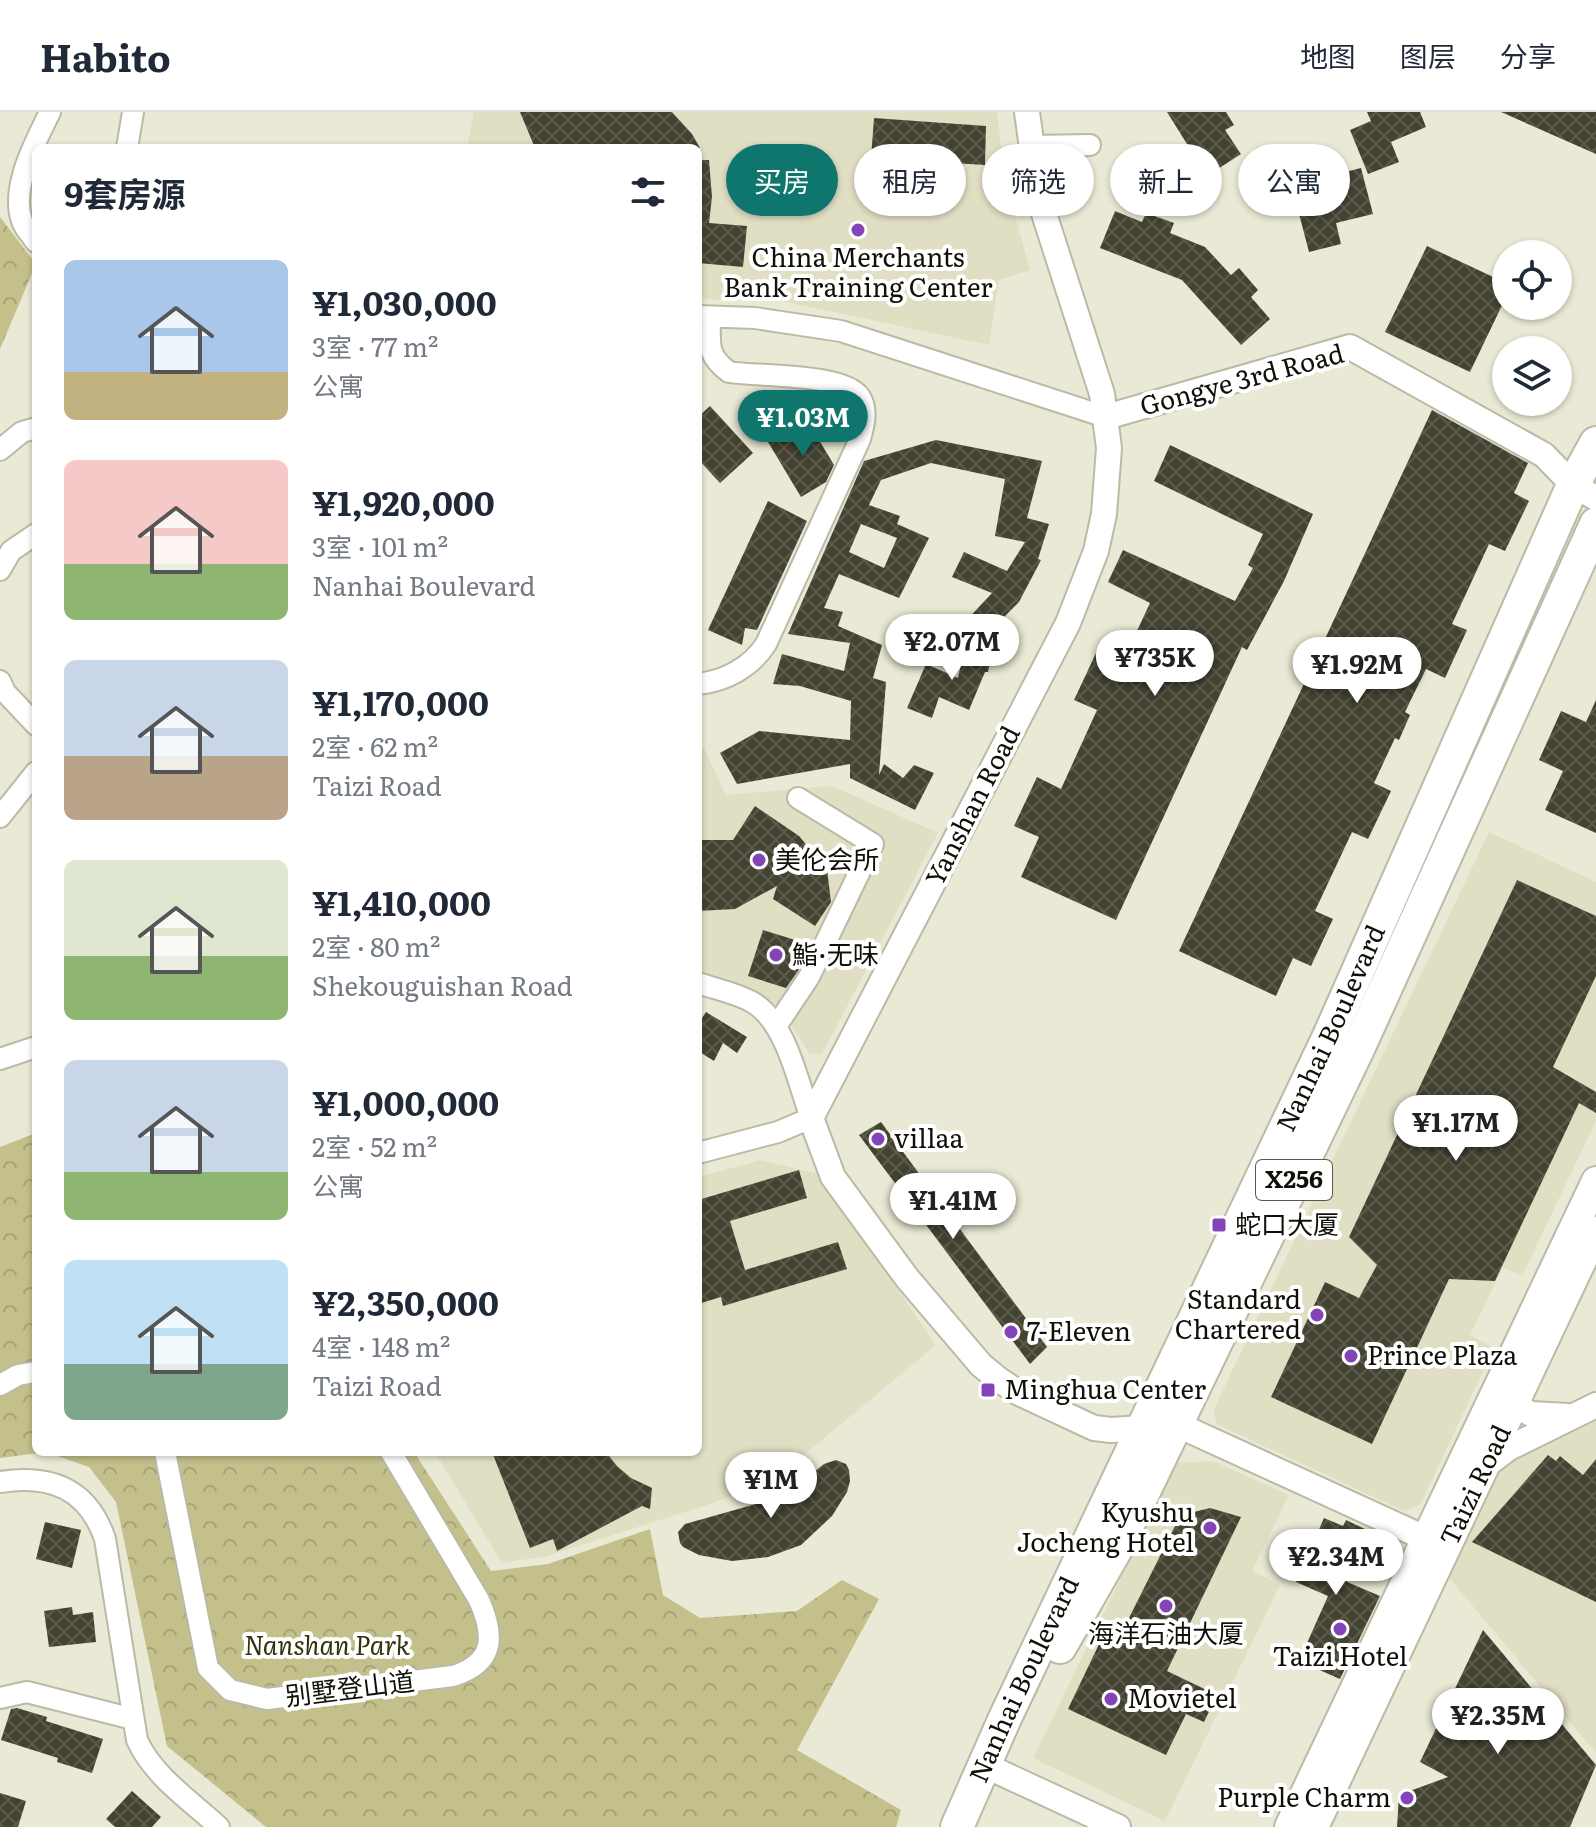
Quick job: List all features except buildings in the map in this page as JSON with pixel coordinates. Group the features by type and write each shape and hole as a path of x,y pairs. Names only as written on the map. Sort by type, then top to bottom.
{"main road":[{"name":"Nanhai Boulevard","path":"975,1827 991,1769 1141,1429 1330,1034 1590,470"},
{"name":"Nanhai Boulevard","path":"957,1827 1116,1549 1358,1049 1596,524"},
{"name":"Taizi Road","path":"1289,1827 1596,1181"},
{"name":"Taizi Road","path":"1314,1827 1596,1231"}],"street":[{"path":"35,144 50,112"},
{"path":"128,144 133,112"},
{"name":"Yanshan Road","path":"1027,112 1032,144"},
{"path":"32,151 20,187 21,220 32,236"},
{"name":"Yanshan Road","path":"811,1118 1068,623 1085,584 1104,514 1109,448 1106,417 1097,377 1045,216"},
{"path":"702,683 738,672 758,656 766,644 860,439 866,417 861,399 851,387 832,382 729,372 715,361 704,317 755,318 841,331 1106,417"},
{"name":"Gongye 3rd Road","path":"1106,417 1350,347 1544,455 1568,454 1590,470"},
{"path":"0,450 22,432 32,429"},
{"path":"0,570 11,551 32,537"},
{"path":"0,681 5,692 32,721"},
{"path":"0,817 32,777"},
{"path":"777,1025 809,977 873,844 798,798"},
{"path":"702,984 751,1001 777,1025 833,1177 907,1278 981,1365 1019,1393 1094,1428 1174,1426 1204,1435 1427,1539"},
{"path":"0,1059 32,1048"},
{"path":"702,1152 778,1132 811,1118"},
{"path":"0,1385 18,1375 32,1373"},
{"path":"1517,1399 1520,1408 1531,1414 1561,1417 1587,1410"},
{"path":"1485,1466 1509,1448 1587,1410"},
{"name":"别墅登山道","path":"166,1456 208,1668 230,1690 267,1699 453,1676 471,1671 484,1656 490,1636 479,1600 393,1456"},
{"path":"0,1482 24,1480 57,1484 83,1500 92,1511 105,1539 137,1740 149,1761 219,1827"},
{"path":"0,1698 27,1692 133,1719"},
{"path":"991,1769 1118,1827"}],"shaded area":[{"name":"China Merchants Bank Training Center","path":"474,112 997,112 1001,144 982,144 982,216 1015,216 1030,270 999,280 989,345 749,294 718,300 702,298 702,144 468,144"},
{"path":"702,748 726,795 832,786 938,833 822,1054 810,1054 777,1005 702,977"},
{"path":"1489,832 1596,882 1596,1121 1522,1276 1503,1267 1470,1335 1494,1348 1420,1505 1404,1511 1216,1424 1214,1409"},
{"path":"761,1160 818,1174 936,1345 793,1464 750,1488 707,1505 547,1556 502,1563 437,1456 702,1456 702,1176"},
{"path":"1596,1417 1596,1753 1445,1573 1497,1470 1524,1451"},
{"path":"1213,1461 1289,1495 1252,1571 1280,1585 1165,1821 1033,1758 1177,1463"}],"green space":[{"path":"0,217 32,259 32,273 0,349"},
{"path":"32,1135 32,1454 0,1458 0,1147"},
{"name":"Nanshan Park","path":"57,1456 417,1456 491,1571 548,1564 650,1529 663,1595 700,1618 797,1611 842,1580 879,1599 797,1750 901,1810 896,1827 266,1827 167,1746 116,1502 89,1467"}],"place":[{"name":"China Merchants Bank Training Center","path":"858,230"},
{"name":"美伦会所","path":"759,860"},
{"name":"鮨·无味","path":"776,955"},
{"name":"villaa","path":"878,1139"},
{"name":"蛇口大厦","path":"1219,1225"},
{"name":"Standard Chartered","path":"1317,1315"},
{"name":"7-Eleven","path":"1011,1332"},
{"name":"Prince Plaza","path":"1351,1356"},
{"name":"Minghua Center","path":"988,1390"},
{"name":"Kyushu Jocheng Hotel","path":"1210,1528"},
{"name":"海洋石油大厦","path":"1166,1606"},
{"name":"Taizi Hotel","path":"1340,1629"},
{"name":"Movietel","path":"1111,1699"},
{"name":"Purple Charm","path":"1407,1798"}]}
